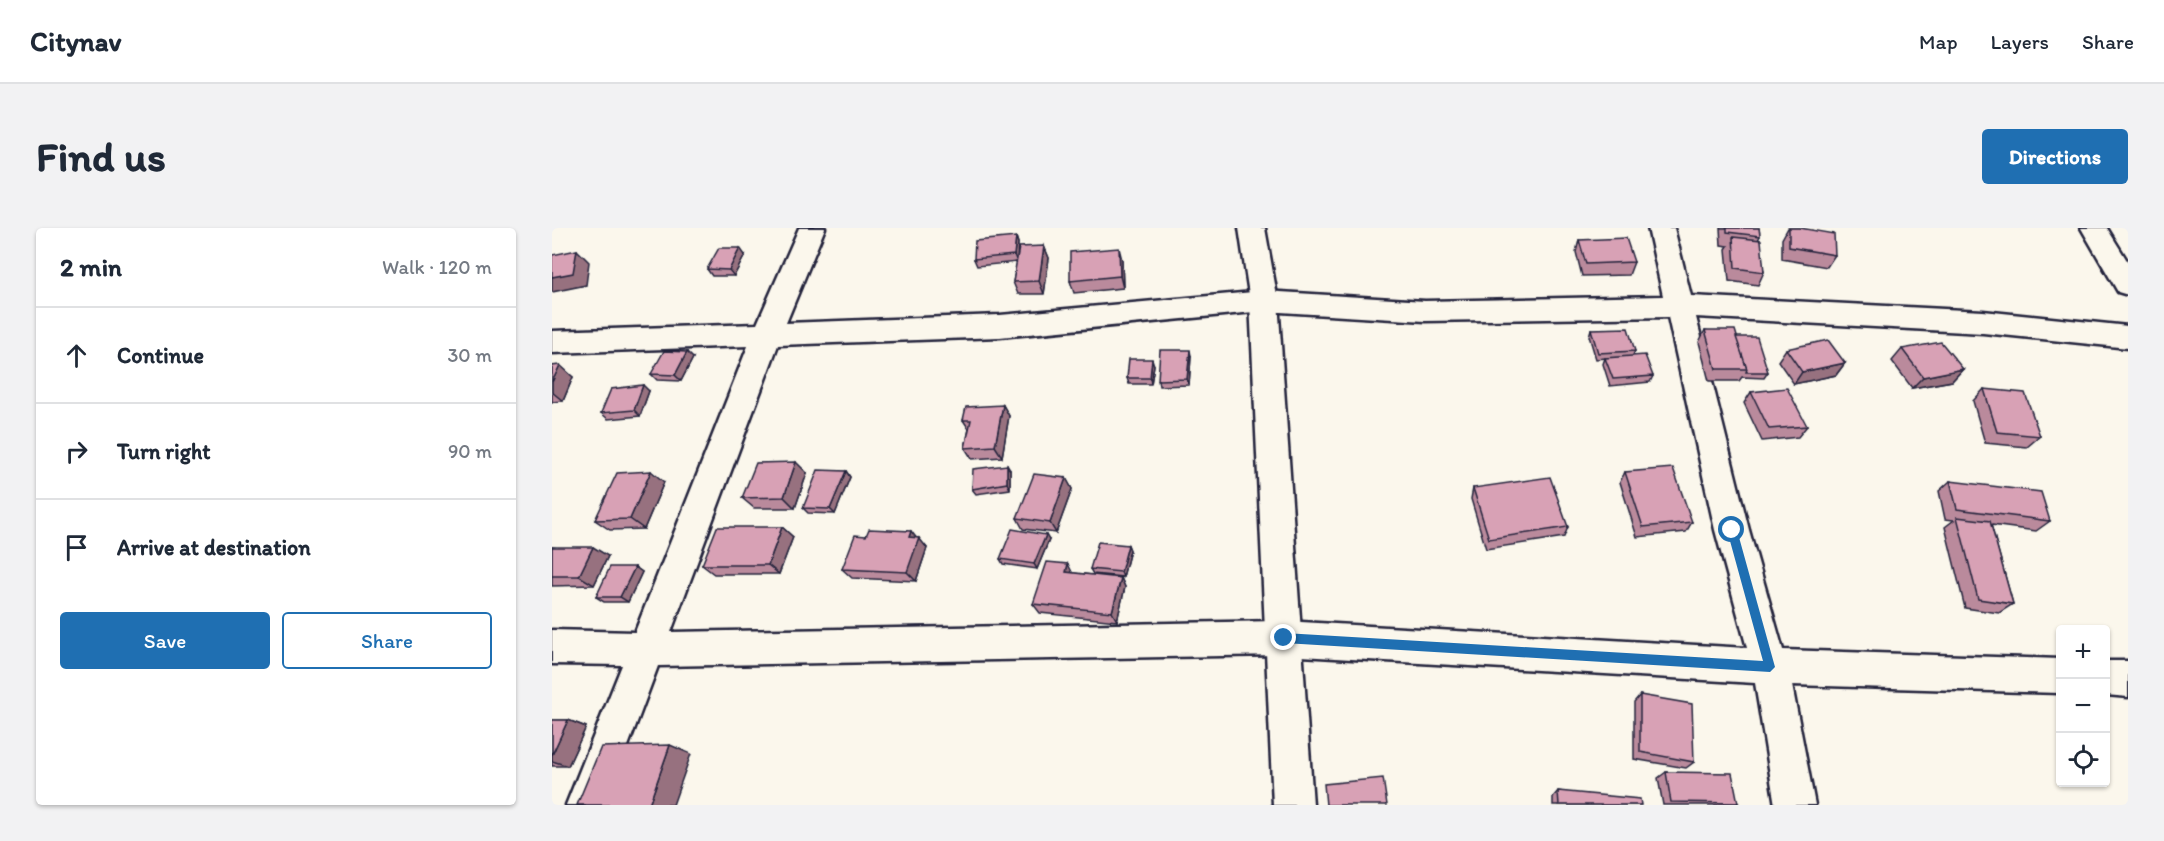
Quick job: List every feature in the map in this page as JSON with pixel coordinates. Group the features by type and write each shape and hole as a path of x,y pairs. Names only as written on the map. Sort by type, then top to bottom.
{"street":[{"path":"586,805 767,335 812,228"},
{"path":"1252,228 1264,301 1293,805"},
{"path":"1661,228 1732,530 1770,667 1795,805"},
{"path":"2094,228 2128,285"},
{"path":"552,342 1000,326 1264,301 1425,311 1678,306 1983,322 2128,337"},
{"path":"552,647 647,650 1284,638 1770,667 2056,676"},
{"path":"2110,678 2128,679"}],"building":[{"path":"1727,228 1759,228 1760,236 1727,232"},
{"path":"1789,228 1834,234 1835,255 1789,247"},
{"path":"1016,237 1014,255 974,259 975,241"},
{"path":"1733,237 1761,240 1764,272 1735,268"},
{"path":"1626,238 1634,262 1586,264 1579,240"},
{"path":"1044,246 1039,281 1013,282 1019,247"},
{"path":"719,248 740,248 729,270 707,269"},
{"path":"1119,248 1120,276 1070,281 1070,252"},
{"path":"577,250 573,273 552,277 552,255"},
{"path":"1628,328 1635,351 1598,353 1591,329"},
{"path":"1705,330 1735,330 1747,369 1716,369"},
{"path":"1736,337 1757,337 1768,372 1746,372"},
{"path":"1828,340 1845,363 1802,372 1786,349"},
{"path":"1941,342 1963,369 1923,377 1902,349"},
{"path":"1160,350 1190,350 1187,379 1158,380"},
{"path":"664,351 687,352 675,375 651,374"},
{"path":"1645,355 1653,376 1613,379 1605,358"},
{"path":"1129,359 1152,359 1150,378 1127,378"},
{"path":"560,365 552,382 552,366"},
{"path":"643,385 634,410 601,413 611,389"},
{"path":"1787,388 1807,426 1769,429 1751,392"},
{"path":"1984,389 2025,393 2040,436 1997,432"},
{"path":"1003,405 995,446 965,448 971,420 963,420 966,407"},
{"path":"796,462 784,497 742,498 756,463"},
{"path":"1007,465 1007,483 972,489 973,469"},
{"path":"1673,468 1692,522 1643,527 1625,472"},
{"path":"818,470 846,471 830,509 803,508"},
{"path":"651,471 630,519 595,520 617,473"},
{"path":"1034,474 1066,478 1050,523 1017,518"},
{"path":"1550,477 1568,527 1489,539 1473,488"},
{"path":"1950,481 2041,492 2050,521 1957,509"},
{"path":"1957,517 1990,521 2013,604 1978,599"},
{"path":"717,527 782,527 768,565 702,565"},
{"path":"869,529 911,531 909,537 919,538 907,572 842,569 855,535 866,536"},
{"path":"1012,529 1046,535 1034,564 1000,559"},
{"path":"1098,542 1128,545 1121,572 1090,569"},
{"path":"552,547 593,547 579,576 552,576"},
{"path":"1047,562 1068,564 1066,572 1121,578 1112,612 1033,604"},
{"path":"610,567 635,567 620,597 596,597"},
{"path":"1640,695 1692,704 1694,762 1640,752"},
{"path":"552,720 568,720 552,755"},
{"path":"670,745 649,805 577,805 601,747"},
{"path":"1666,772 1732,773 1738,803 1671,802"},
{"path":"1383,778 1387,805 1326,805 1324,784"},
{"path":"1558,791 1640,799 1641,805 1559,805"}],"route":[{"path":"1284,638 1770,667 1732,530"}]}
